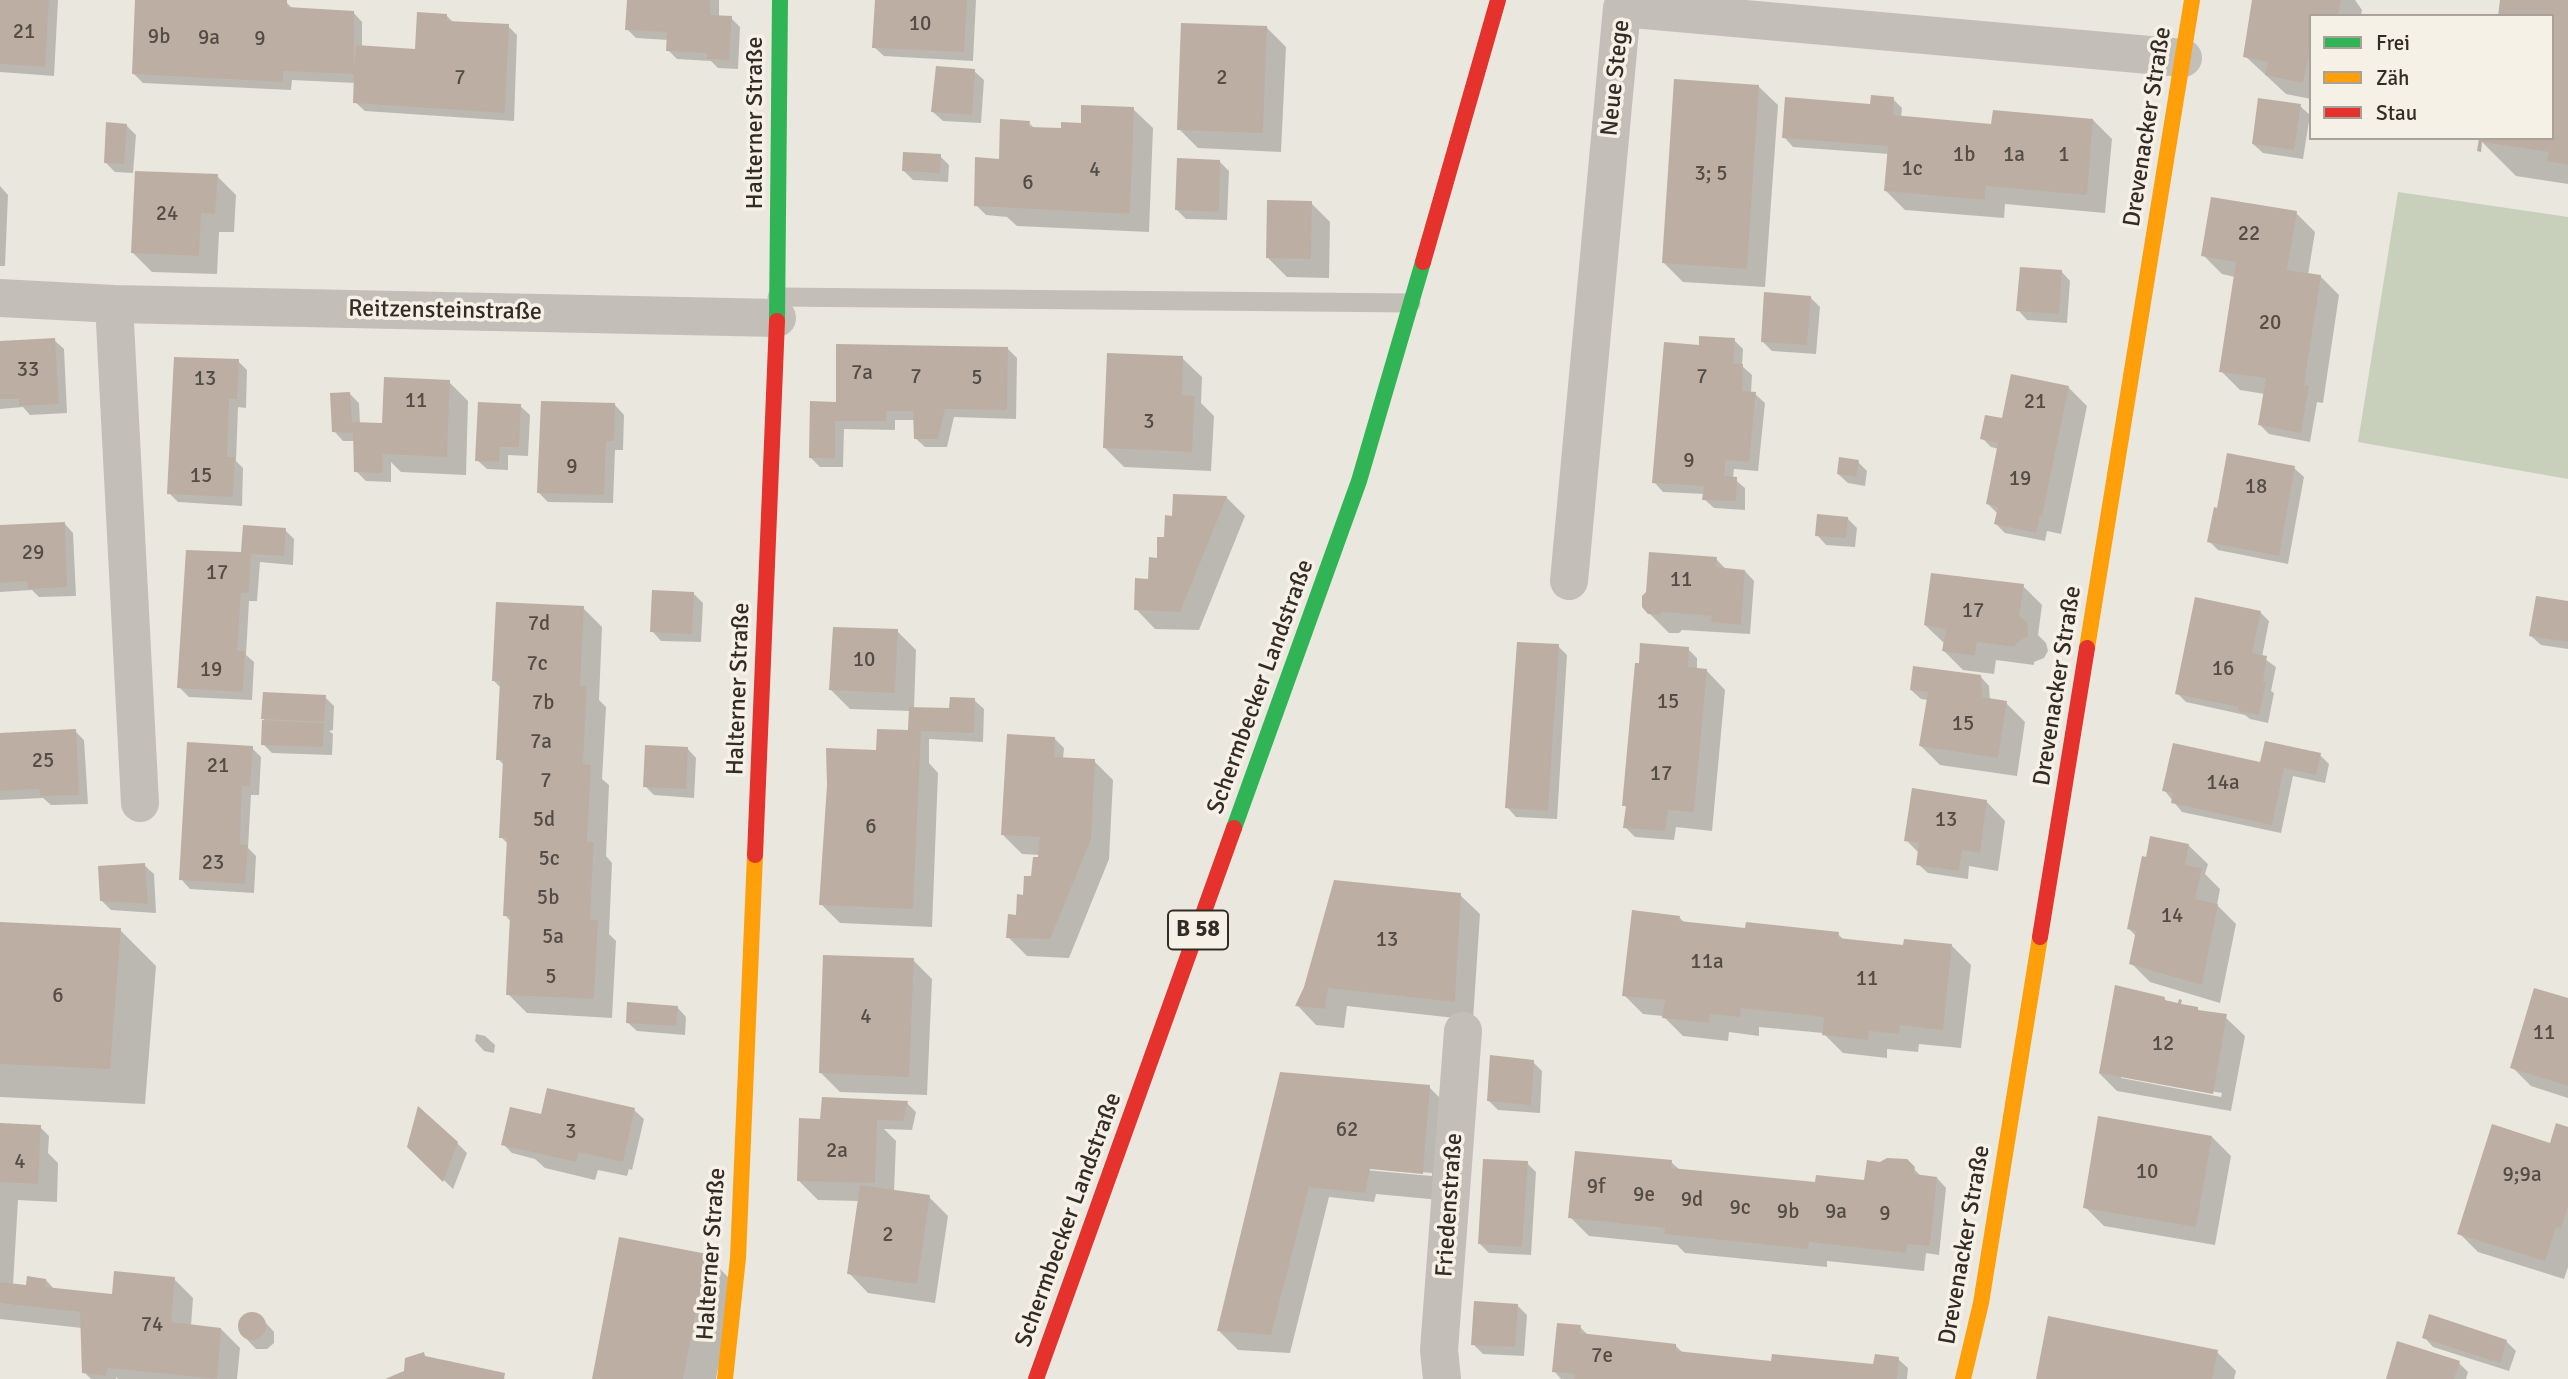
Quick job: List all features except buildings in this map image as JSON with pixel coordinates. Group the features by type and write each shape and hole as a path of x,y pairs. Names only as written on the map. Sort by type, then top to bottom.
{"street":[{"name":"Halterner Straße","path":"725,1379 738,1258 777,308 780,0"},
{"name":"Schermbecker Landstraße","path":"1036,1379 1359,481 1498,0"},
{"name":"Drevenacker Straße","path":"1963,1379 1981,1303 2192,0"},
{"name":"Neue Stege","path":"1569,581 1622,8 2183,58"},
{"name":"Reitzensteinstraße","path":"0,298 114,304 777,308"},
{"path":"114,304 140,803"},
{"name":"Friedenstraße","path":"1442,1379 1439,1350 1463,1031"}],"lane":[{"path":"777,308 1411,303"}],"green space":[{"path":"2398,192 2568,217 2568,479 2358,442"}],"traffic: fast":[{"path":"777,321 780,0"},
{"path":"1234,828 1359,481 1423,262"}],"traffic: slow":[{"path":"2087,648 2192,0"},
{"path":"725,1379 738,1258 755,855"},
{"path":"1963,1379 1981,1303 2040,937"}],"traffic: jam":[{"path":"1423,262 1498,0"},
{"path":"755,855 777,321"},
{"path":"2040,937 2087,648"},
{"path":"1036,1379 1234,828"}]}
